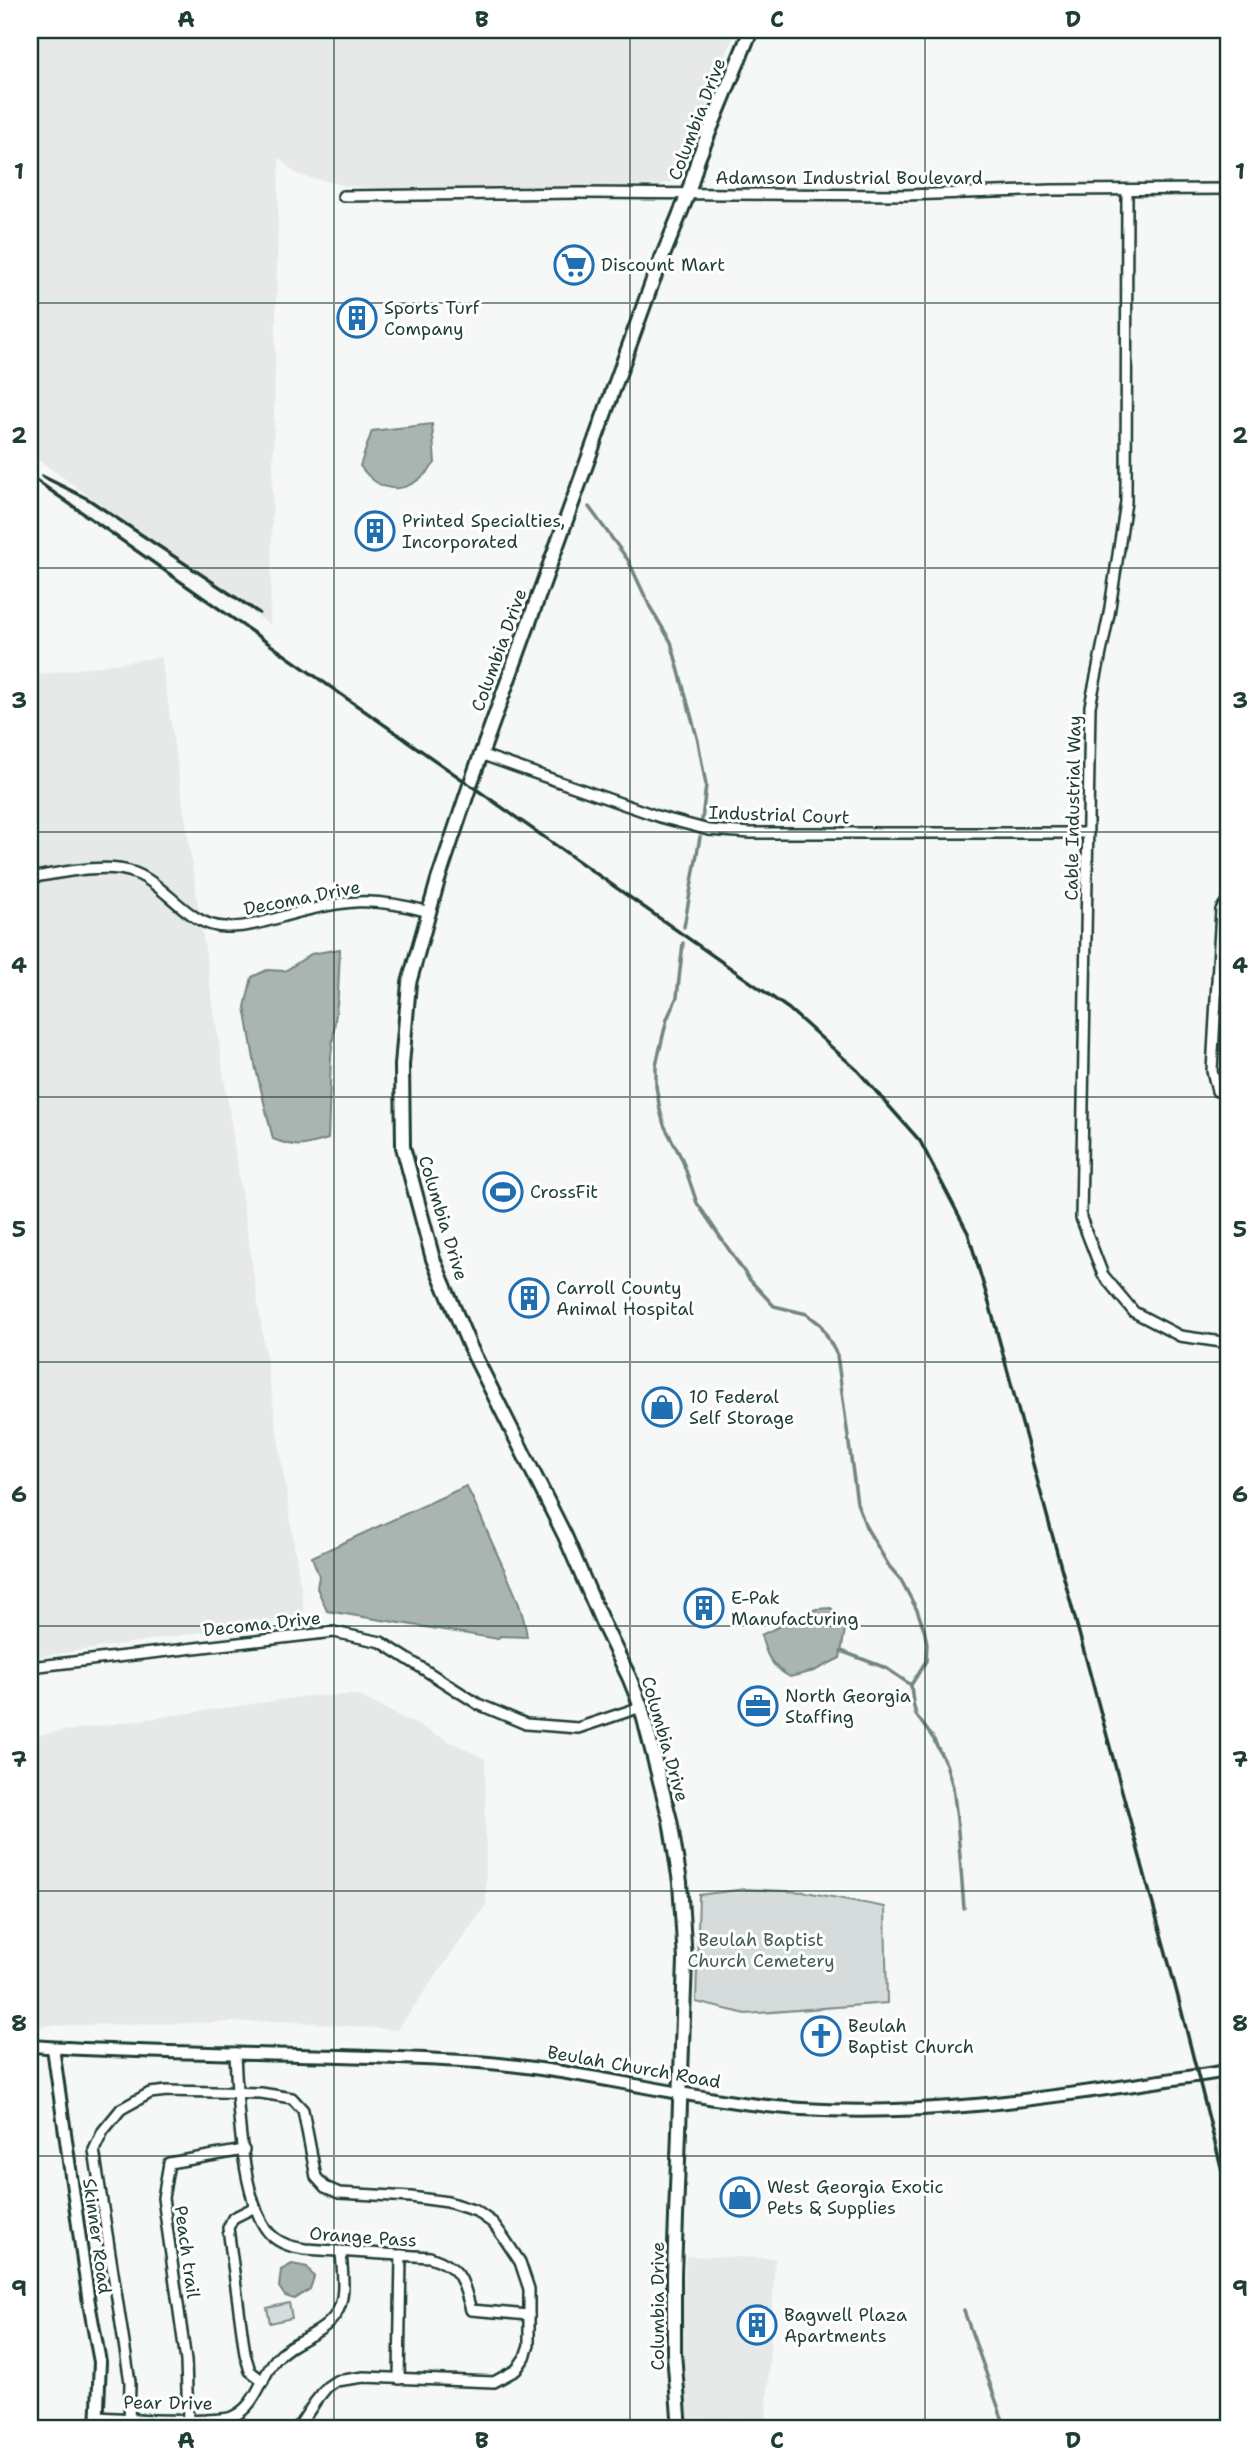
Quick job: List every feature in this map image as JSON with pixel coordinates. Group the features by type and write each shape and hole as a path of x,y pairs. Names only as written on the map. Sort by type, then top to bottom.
{"main road":[{"name":"Columbia Drive","path":"680,2429 674,2353 674,2274 685,1960 680,1882 659,1768 641,1707 565,1536 470,1347 433,1259 403,1147 402,1065 409,983 480,754 653,280 688,194 715,112 751,30"}],"street":[{"name":"Adamson Industrial Boulevard","path":"342,196 906,195 1229,189"},
{"name":"Cable Industrial Way","path":"1127,190 1126,502 1109,614 1090,706 1082,1219 1103,1275 1134,1312 1180,1336 1229,1343"},
{"name":"Industrial Court","path":"480,754 660,817 709,830 751,833 1088,833"},
{"name":"Decoma Drive","path":"30,878 114,868 135,873 154,884 204,923 225,928 256,924 351,901 375,900 429,912"},
{"path":"1229,903 1221,910 1212,1071 1217,1091 1229,1092"},
{"name":"Decoma Drive","path":"30,1667 334,1632 381,1643 478,1704 526,1724 578,1728 641,1707"},
{"name":"Beulah Church Road","path":"30,2046 411,2058 482,2063 538,2068 741,2103 799,2109 899,2111 1012,2103 1229,2071"},
{"name":"Skinner Road","path":"53,2048 89,2303 100,2362 97,2429"},
{"name":"Orange Pass","path":"235,2053 244,2150 255,2207 271,2235 287,2246 430,2257 447,2262 460,2274 471,2310 529,2315"},
{"path":"129,2424 130,2382 94,2150 103,2131 121,2109 150,2093 261,2093 292,2098 303,2110 316,2177 325,2187 339,2193 411,2197 476,2211 493,2223 520,2262 529,2289 529,2345 516,2370 495,2382 364,2377 336,2381 321,2395 298,2429"},
{"name":"Peach trail","path":"188,2421 186,2361 163,2198 165,2179 169,2163 244,2150"},
{"path":"255,2207 233,2218 228,2228 245,2354 250,2371 263,2381"},
{"name":"Pear Drive","path":"99,2417 129,2424 230,2418 243,2411 254,2400 277,2357 294,2342 325,2327 336,2314 341,2304 341,2251"},
{"path":"399,2379 401,2255"}],"shaded area":[{"path":"30,30 736,30 677,181 659,185 398,189 348,186 298,175 279,158 270,625 30,454"},
{"path":"432,424 435,463 417,481 398,488 388,487 369,477 360,466 372,431"},
{"path":"161,657 305,1617 30,1658 30,676"},
{"path":"340,949 331,1056 328,1139 306,1145 289,1144 273,1139 255,1065 245,1007 252,977 267,970 285,971 311,954"},
{"path":"466,1486 513,1590 527,1637 500,1636 498,1639 327,1611 317,1588 319,1576 312,1557"},
{"path":"831,1608 846,1624 840,1658 814,1671 790,1677 774,1665 761,1635 816,1609"},
{"path":"357,1695 485,1759 486,1905 397,2030 287,2021 30,2026 30,1736 308,1696"},
{"path":"1229,2076 1229,2145 1214,2086"},
{"path":"686,2256 775,2258 766,2419 684,2420 680,2340"},
{"path":"292,2264 307,2267 314,2277 310,2289 294,2299 285,2296 279,2287 281,2270"}],"green space":[{"name":"Beulah Baptist Church Cemetery","path":"745,1889 806,1892 885,1907 887,2003 746,2014 696,2002 699,1895"},
{"path":"289,2303 292,2318 270,2323 267,2308"}],"waterway":[{"path":"589,507 628,560 650,607 671,642 698,741 706,785 702,820"},
{"path":"684,927 700,837"},
{"path":"683,943 677,997 667,1019 656,1065 656,1086 664,1125 682,1159 697,1203 749,1279 774,1306 807,1314 821,1325 837,1355 857,1503 866,1527 889,1566 901,1580 924,1629 927,1643 926,1661 911,1685 913,1703 916,1715 933,1738 946,1764 953,1787 964,1908"},
{"path":"841,1651 886,1668 911,1685"},
{"path":"964,2311 1006,2429"}],"railway":[{"path":"30,476 789,1009 857,1070 920,1141 968,1233 991,1310 1177,1993 1229,2198"},
{"path":"42,476 88,499 259,613"}],"place":[{"name":"Discount Mart","path":"574,265"},
{"name":"Sports Turf Company","path":"357,318"},
{"name":"Printed Specialties, Incorporated","path":"375,531"},
{"name":"CrossFit","path":"503,1192"},
{"name":"Carroll County Animal Hospital","path":"529,1298"},
{"name":"10 Federal Self Storage","path":"662,1407"},
{"name":"E-Pak Manufacturing","path":"704,1608"},
{"name":"North Georgia Staffing","path":"758,1706"},
{"name":"Beulah Baptist Church","path":"821,2036"},
{"name":"West Georgia Exotic Pets & Supplies","path":"740,2197"},
{"name":"Bagwell Plaza Apartments","path":"757,2325"}]}
